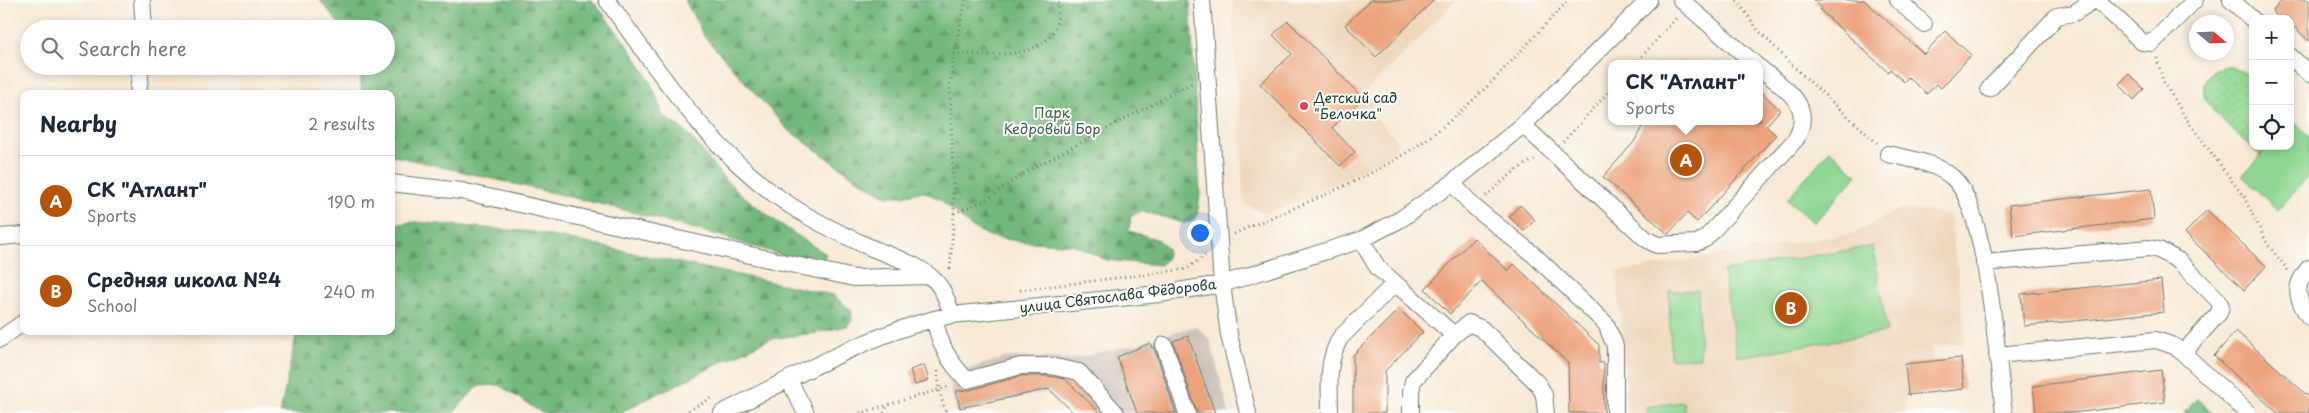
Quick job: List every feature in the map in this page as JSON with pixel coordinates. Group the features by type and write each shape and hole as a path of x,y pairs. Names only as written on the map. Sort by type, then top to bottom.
{"street":[{"path":"142,0 143,20"},
{"path":"607,0 685,108 743,169 790,205 821,224 907,264 928,276 940,286 952,315"},
{"path":"1202,0 1222,284 1229,335 1248,413"},
{"name":"улица Святослава Фёдорова","path":"722,413 875,339 934,318 1159,294 1222,284 1361,240 1401,219 1452,182 1523,125 1649,0"},
{"path":"1898,0 1924,24"},
{"path":"1989,89 2056,16 2074,13 2096,0 2142,42 2152,43 2195,0"},
{"path":"2232,0 2249,16"},
{"path":"1684,3 1750,60"},
{"path":"2294,60 2309,74"},
{"path":"1523,125 1646,239 1657,246 1696,243 1705,239 1796,139 1802,127 1804,115 1800,106 1792,96 1763,71"},
{"path":"138,90 140,75"},
{"path":"1888,154 1936,166 1953,177 1964,190 1981,241 2004,413"},
{"path":"1452,182 1474,206 1535,256 1606,324 1615,346 1615,413"},
{"path":"395,183 461,191 854,278 928,276"},
{"path":"0,237 20,235"},
{"path":"1361,240 1378,268 1454,335"},
{"path":"1984,264 2149,248 2171,256 2218,300 2221,306 2219,313 2182,353"},
{"path":"2309,268 2297,287 2300,303 2309,317"},
{"path":"1330,413 1329,367 1334,348 1340,338 1395,283"},
{"path":"934,318 944,351 953,366 967,380 1021,366 1050,366 1078,372 1116,413"},
{"path":"1411,413 1413,381 1454,335 1469,323 1482,328 1539,386 1546,403 1546,413"},
{"path":"0,339 20,325"},
{"path":"1997,355 2156,340 2174,346 2248,413"},
{"path":"1164,345 1187,413"},
{"path":"789,380 806,413"}],"path":[{"path":"950,269 954,213 950,84 954,54 966,0"},
{"path":"954,54 1007,54 1031,49 1045,42 1054,31 1058,0"},
{"path":"1014,291 1187,269 1218,244 1243,229 1310,203 1399,157 1420,144 1445,125 1467,104 1569,0"},
{"path":"1737,0 1757,29 1794,68 1888,154"},
{"path":"1638,60 1684,3"},
{"path":"2152,43 2163,81 2184,117 2244,197 2268,245 2288,270 2297,287"},
{"path":"954,213 986,200 1024,173 1196,82"},
{"path":"860,413 967,380"},
{"path":"684,413 718,396"},
{"path":"884,413 887,405"}],"shaded area":[{"name":"Детский сад \"Белочка\"","path":"1232,0 1457,0 1364,93 1373,103 1367,109 1398,141 1395,152 1311,197 1265,214 1244,204"},
{"path":"1902,208 1950,214 1966,343 1932,347 1933,361 1905,364 1908,395 1905,396 1906,413 1628,413 1617,272 1854,233"},
{"path":"1196,326 1210,340 1229,413 1072,413 1049,391 957,413 948,375 1008,357 1071,359 1137,344"}],"green space":[{"path":"320,0 592,0 634,55 651,85 663,117 683,130 741,194 776,221 826,254 821,264 788,257 717,235 613,207 395,156 395,90 362,90 360,75 395,75 395,20 336,20"},
{"name":"Парк Кедровый Бор","path":"685,0 1190,0 1200,194 1197,216 1190,222 1183,223 1143,211 1131,215 1129,231 1159,240 1167,249 1167,258 1160,265 1106,260 1075,245 1017,241 990,236 971,227 940,199 922,191 903,196 886,196 854,177 787,129 704,36"},
{"path":"2228,66 2243,72 2249,77 2249,145 2212,109 2204,95 2208,77 2212,71"},
{"path":"2294,122 2309,136 2309,176 2278,210 2242,176 2265,150 2294,150"},
{"path":"1830,150 1857,175 1814,223 1787,199"},
{"path":"2254,150 2264,150 2260,155"},
{"path":"416,222 533,232 833,295 851,310 852,320 847,326 816,333 769,339 619,413 542,413 499,385 478,386 453,413 280,413 296,335 395,335 395,225"},
{"path":"1873,246 1887,332 1737,357 1723,271"},
{"path":"1698,290 1700,358 1671,359 1669,291"},
{"path":"2197,398 2213,413 2185,413"},
{"path":"1683,402 1685,413 1647,413 1646,407"}],"building":[{"path":"1371,0 1434,0 1376,57 1345,25"},
{"path":"1813,0 1864,0 1924,54 1945,31 1971,55 1941,88 1936,84 1927,94 1908,77 1904,82 1890,69 1888,72 1820,10 1822,8"},
{"path":"2282,0 2309,0 2309,41 2294,27 2294,15 2276,15 2272,11"},
{"path":"1288,21 1363,98 1332,128 1355,152 1340,166 1260,84 1292,54 1273,35"},
{"path":"2129,74 2144,89 2134,100 2119,84"},
{"path":"1763,94 1780,110 1766,126 1776,135 1697,222 1687,213 1668,234 1603,177 1634,142 1643,125 1763,125"},
{"path":"2151,189 2154,219 2013,236 2009,205"},
{"path":"1520,205 1535,220 1524,231 1509,217"},
{"path":"2207,210 2266,266 2244,290 2185,233"},
{"path":"1474,238 1508,271 1514,264 1599,345 1599,363 1604,363 1604,413 1569,413 1568,363 1482,281 1450,314 1425,289"},
{"path":"2161,280 2164,312 2024,326 2021,294"},
{"path":"1399,309 1423,332 1385,371 1385,413 1353,413 1353,355"},
{"path":"2236,331 2309,397 2309,413 2278,413 2214,356"},
{"path":"1188,336 1215,413 1197,413 1173,341"},
{"path":"1150,343 1152,348 1154,347 1176,413 1137,413 1117,357"},
{"path":"1961,358 1964,389 1908,395 1905,364"},
{"path":"924,365 929,380 915,385 910,370"},
{"path":"2161,370 2165,402 2072,413 2036,413 2033,386"},
{"path":"1021,376 1049,376 1065,379 1100,413 1074,413 1049,389 960,408 956,391 970,390"}],"place":[{"name":"Детский сад \"Белочка\"","path":"1304,106"},
{"name":"СК \"Атлант\"","path":"1686,160"},
{"name":"Средняя школа №4","path":"1791,308"}]}
